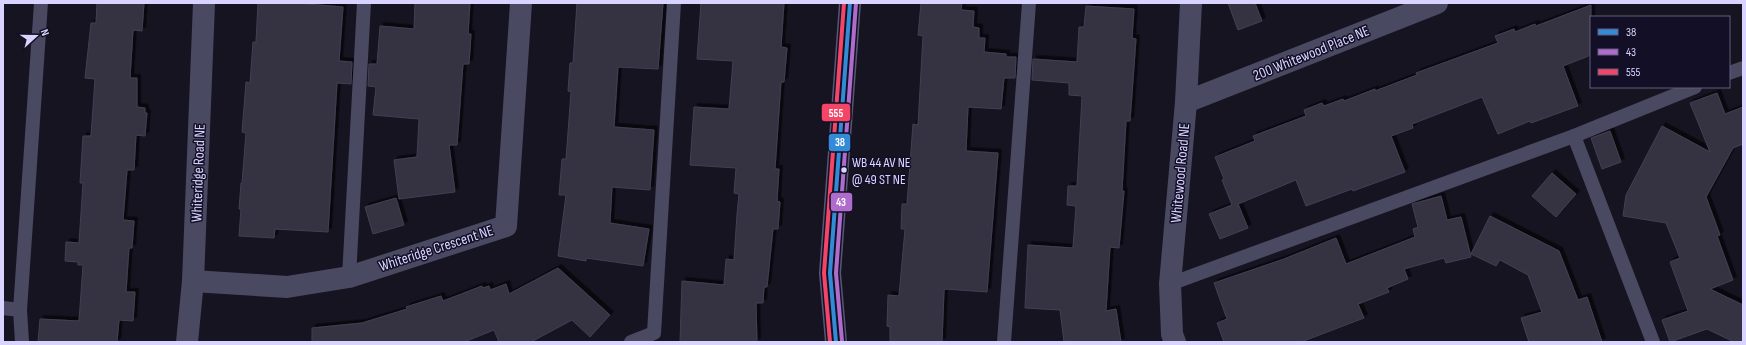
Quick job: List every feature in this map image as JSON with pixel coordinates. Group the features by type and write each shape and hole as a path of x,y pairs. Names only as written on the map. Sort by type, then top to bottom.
{"street":[{"name":"Whiteridge Road NE","path":"187,342 193,281 204,3"},
{"name":"Whiteridge Crescent NE","path":"193,281 287,287 349,277 506,226 522,3"},
{"path":"836,342 830,273 850,3"},
{"name":"Whitewood Road NE","path":"1175,342 1172,334 1170,284 1186,102 1191,3"},
{"name":"200 Whitewood Place NE","path":"1186,102 1436,3"}],"lane":[{"path":"22,342 20,310 42,3"},
{"path":"349,277 364,3"},
{"path":"631,342 655,338 674,3"},
{"path":"1004,342 1029,3"},
{"path":"1730,73 1743,68"},
{"path":"1170,284 1574,136 1693,88"},
{"path":"1574,136 1653,342"},
{"path":"3,308 20,310"}],"building":[{"path":"97,3 144,3 142,31 133,30 130,78 137,78 137,107 145,108 145,113 147,113 145,136 136,135 134,170 127,170 123,220 134,221 132,248 129,248 126,292 135,292 133,321 119,320 117,342 38,342 40,319 79,321 83,265 78,265 78,262 65,261 66,242 79,243 83,183 80,183 83,136 91,136 95,79 85,78 91,23 96,23"},
{"path":"258,3 295,3 343,7 339,61 352,62 351,84 337,83 328,232 275,229 274,238 239,236 241,209 239,209 246,133 242,132 246,82 250,83 253,42 256,42"},
{"path":"415,3 470,3 468,34 471,34 469,64 463,64 457,145 449,145 455,192 399,199 394,160 417,157 419,119 373,115 376,87 368,86 369,64 377,64 380,26 414,29"},
{"path":"577,3 663,3 658,69 618,67 614,127 654,130 650,190 612,187 610,223 649,229 643,266 586,258 586,261 558,256 566,195 559,195 562,159 566,159 571,92 568,91 570,63 573,63"},
{"path":"701,3 784,3 781,47 787,48 784,82 781,82 775,169 779,169 777,201 780,202 778,229 773,229 767,287 764,287 763,303 756,303 757,342 680,342 682,281 724,285 726,259 734,260 739,194 734,193 736,168 690,165 694,107 729,109 733,61 697,59"},
{"path":"921,3 962,3 961,10 974,11 973,27 979,28 979,38 985,38 984,52 1006,54 1006,57 1016,57 1015,78 1004,78 1001,109 968,107 966,151 998,153 987,292 945,289 942,342 890,342 890,327 887,326 888,295 899,296 905,229 901,229 902,204 907,204 913,124 918,125 923,36 918,35"},
{"path":"1228,3 1255,3 1262,21 1238,30"},
{"path":"1591,5 1590,55 1563,66 1578,106 1531,123 1530,121 1498,134 1482,97 1412,124 1413,128 1391,136 1405,172 1306,206 1296,180 1238,204 1248,228 1220,239 1209,214 1232,205 1215,157 1255,141 1253,136 1306,116 1304,110 1322,103 1324,106 1343,99 1344,101 1375,89 1375,91 1417,75 1416,73 1498,43 1495,36 1514,29 1515,32 1535,24 1536,26"},
{"path":"1086,6 1134,9 1132,38 1136,39 1130,121 1126,121 1122,191 1124,191 1119,248 1110,247 1106,311 1116,309 1121,342 1064,342 1060,310 1025,308 1028,245 1073,248 1076,206 1067,205 1068,186 1077,186 1082,96 1069,95 1069,83 1032,80 1033,59 1077,62 1079,27 1084,27"},
{"path":"1717,93 1725,114 1743,107 1743,144 1733,148 1706,197 1720,235 1717,236 1733,280 1710,289 1743,305 1743,342 1734,342 1707,329 1670,342 1662,320 1688,311 1670,262 1680,258 1666,223 1623,216 1626,195 1662,126 1710,152 1690,103"},
{"path":"1610,131 1621,162 1602,169 1591,138"},
{"path":"1552,173 1576,194 1556,217 1532,196"},
{"path":"1441,196 1447,220 1461,217 1471,257 1446,263 1444,258 1404,269 1408,279 1387,288 1389,292 1358,304 1364,318 1301,342 1224,342 1217,323 1227,319 1214,283 1284,259 1336,238 1346,264 1415,237 1413,229 1418,227 1412,204"},
{"path":"396,198 404,225 373,234 365,207"},
{"path":"1490,216 1559,251 1578,300 1587,297 1602,342 1529,342 1521,318 1542,312 1528,275 1500,260 1496,266 1471,254"},
{"path":"558,268 610,315 590,337 572,320 531,342 499,342 494,330 464,342 312,342 312,328 362,323 407,309 406,307 441,296 443,301 482,286 483,288 489,286 490,290 506,284 509,294"}],"transit line":[{"name":"555","path":"830,342 824,273 844,3"},
{"name":"38","path":"836,342 830,273 850,3"},
{"name":"43","path":"842,341 836,273 856,3"}],"place":[{"name":"WB 44 AV NE @ 49 ST NE","path":"844,170"}]}
